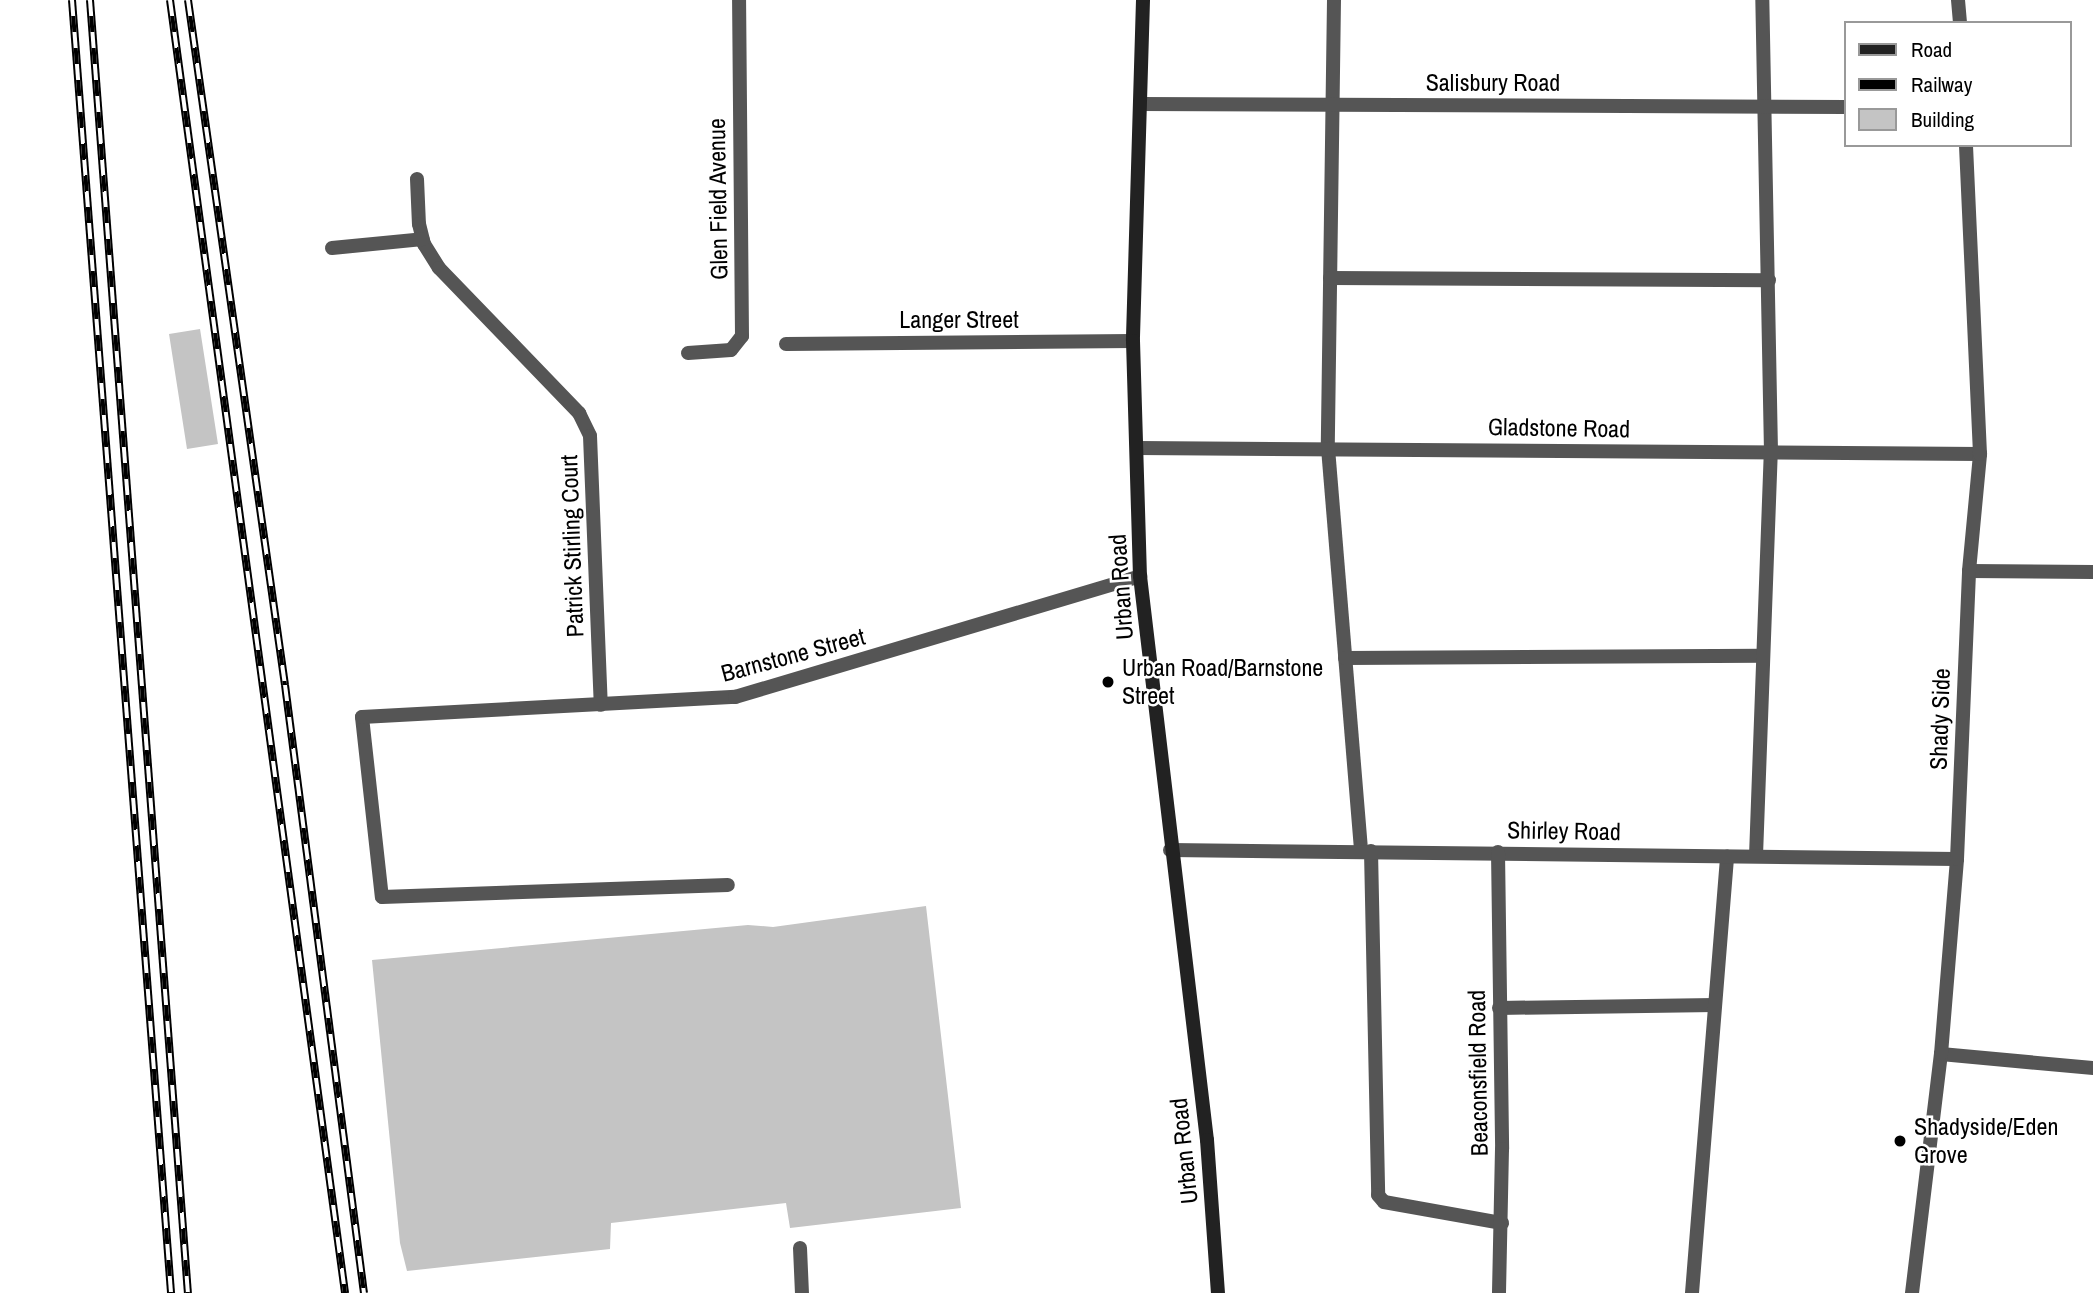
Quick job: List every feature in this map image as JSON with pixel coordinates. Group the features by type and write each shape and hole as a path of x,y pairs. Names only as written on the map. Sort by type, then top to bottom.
{"street":[{"name":"Glen Field Avenue","path":"688,353 731,350 742,336 739,0"},
{"name":"Urban Road","path":"1143,0 1133,341 1140,576 1170,850 1207,1140 1218,1293"},
{"path":"1334,0 1328,448 1345,657 1366,852 1378,1195 1384,1202 1502,1223"},
{"path":"1756,856 1771,453 1767,107 1762,0"},
{"path":"1958,0 1959,21"},
{"name":"Salisbury Road","path":"1140,104 1844,107"},
{"name":"Shady Side","path":"1912,1293 1941,1054 1957,859 1969,571 1980,454 1966,147"},
{"name":"Patrick Stirling Court","path":"417,179 423,239 439,268 579,413 590,436 601,705"},
{"path":"332,248 423,239"},
{"path":"1330,278 1769,280"},
{"name":"Langer Street","path":"786,344 1133,341"},
{"name":"Gladstone Road","path":"1138,448 1980,454"},
{"path":"1969,571 2093,572"},
{"name":"Barnstone Street","path":"728,885 382,897 362,717 735,697 1140,576"},
{"path":"1345,657 1763,656"},
{"name":"Shirley Road","path":"1170,850 1957,859"},
{"name":"Beaconsfield Road","path":"1499,852 1502,1223 1499,1293"},
{"path":"1692,1293 1727,856"},
{"path":"1499,1008 1714,1005"},
{"path":"1941,1054 2093,1068"},
{"path":"800,1248 802,1293"}],"building":[{"path":"200,329 218,444 187,449 169,334"},
{"path":"926,906 961,1208 790,1228 786,1203 611,1223 610,1249 407,1271 400,1243 372,960 748,925 773,927"}],"railway":[{"path":"72,0 171,1293"},
{"path":"90,0 188,1293"},
{"path":"170,0 345,1293"},
{"path":"188,0 285,685 364,1293"}],"place":[{"name":"Urban Road/Barnstone Street","path":"1108,682"},
{"name":"Shadyside/Eden Grove","path":"1900,1141"}]}
